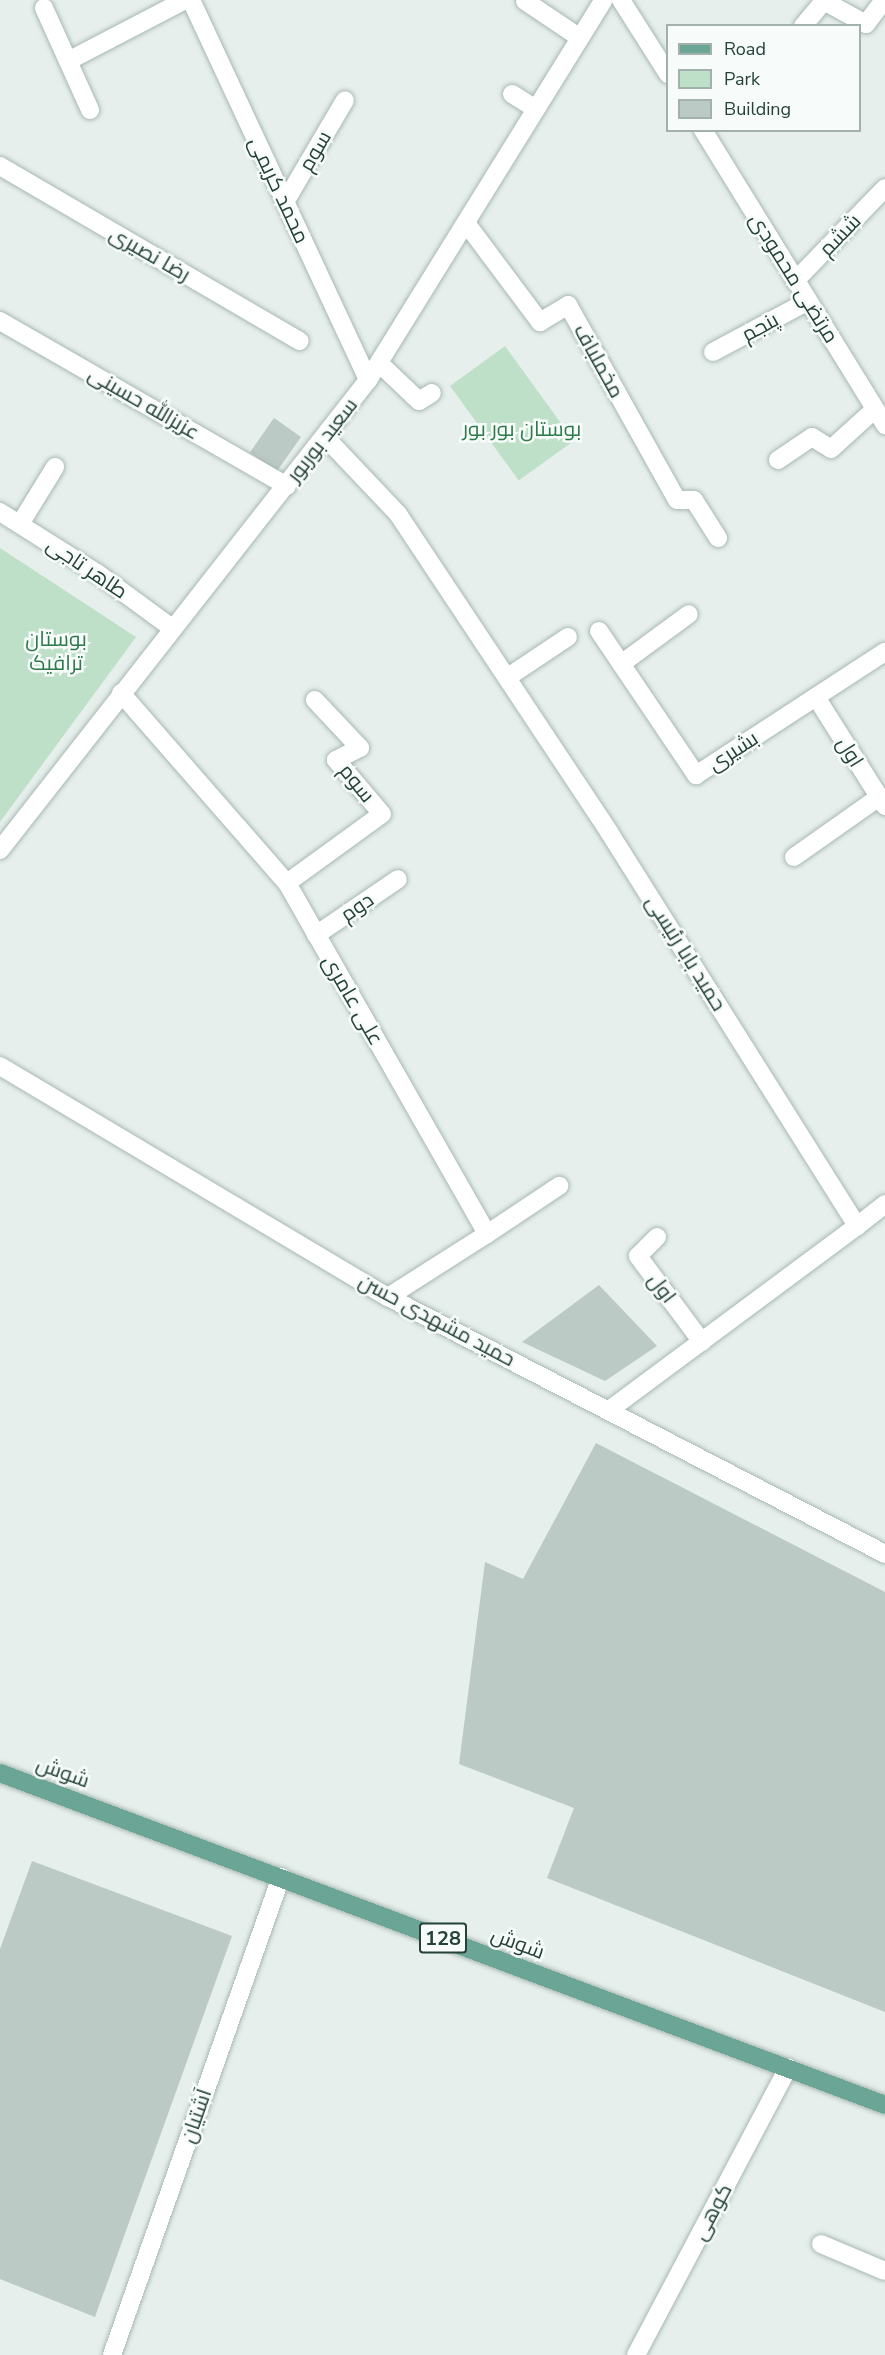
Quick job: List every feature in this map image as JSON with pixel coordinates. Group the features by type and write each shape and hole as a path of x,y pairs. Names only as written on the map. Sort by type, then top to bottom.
{"main road":[{"name":"شوش","path":"0,1773 885,2105"}],"street":[{"path":"68,61 186,0"},
{"name":"محمد کریمی","path":"191,0 368,380"},
{"name":"سعید بوربور","path":"0,850 368,380 604,0"},
{"path":"621,0 666,71"},
{"path":"805,24 824,1 866,24 884,0"},
{"path":"525,1 580,38"},
{"path":"44,9 90,110"},
{"path":"512,94 536,109"},
{"name":"سوم","path":"285,202 345,100"},
{"name":"مرتضی محمودی","path":"708,133 795,281 880,417"},
{"name":"رضا نصیری","path":"0,166 300,341"},
{"name":"ششم","path":"795,281 885,189"},
{"name":"مخملباف","path":"466,223 540,322 568,305 677,500 694,500 718,538"},
{"name":"پنجم","path":"713,352 808,301"},
{"name":"عزیزالله حسینی","path":"0,321 287,486"},
{"path":"379,363 419,401 432,393"},
{"path":"778,460 812,437 831,449 880,417"},
{"name":"حمید بابا رئیسی","path":"325,437 398,514 508,677 857,1226"},
{"path":"20,524 55,467"},
{"name":"طاهر تاجی","path":"0,512 97,573 172,628"},
{"path":"621,664 689,614"},
{"name":"بشیری","path":"599,631 696,775 885,652"},
{"path":"508,677 568,637"},
{"name":"علی عامری","path":"121,693 287,883 487,1234"},
{"name":"اول","path":"816,697 882,802"},
{"name":"سوم","path":"287,883 382,814 336,760 360,748 315,700"},
{"path":"794,857 882,802"},
{"name":"دوم","path":"316,935 398,879"},
{"name":"حمید مشهدی حسن","path":"0,1066 388,1297 885,1554"},
{"path":"388,1297 559,1186"},
{"path":"609,1410 885,1204"},
{"name":"اول","path":"657,1237 638,1256 702,1342"},
{"name":"آشتیان","path":"112,2355 281,1877"},
{"name":"کوهی","path":"636,2355 788,2068"},
{"path":"821,2244 885,2271"}],"green space":[{"name":"بوستان بور بور","path":"505,346 574,441 519,481 450,386"},
{"name":"بوستان ترافیک","path":"0,548 136,637 0,822"}],"building":[{"path":"274,418 301,437 277,471 250,452"},
{"path":"599,1285 657,1346 605,1381 522,1342"},
{"path":"596,1443 885,1592 885,2012 547,1878 574,1808 459,1764 485,1562 523,1579"},
{"path":"32,1861 232,1936 95,2317 0,2279 0,1949"}]}
